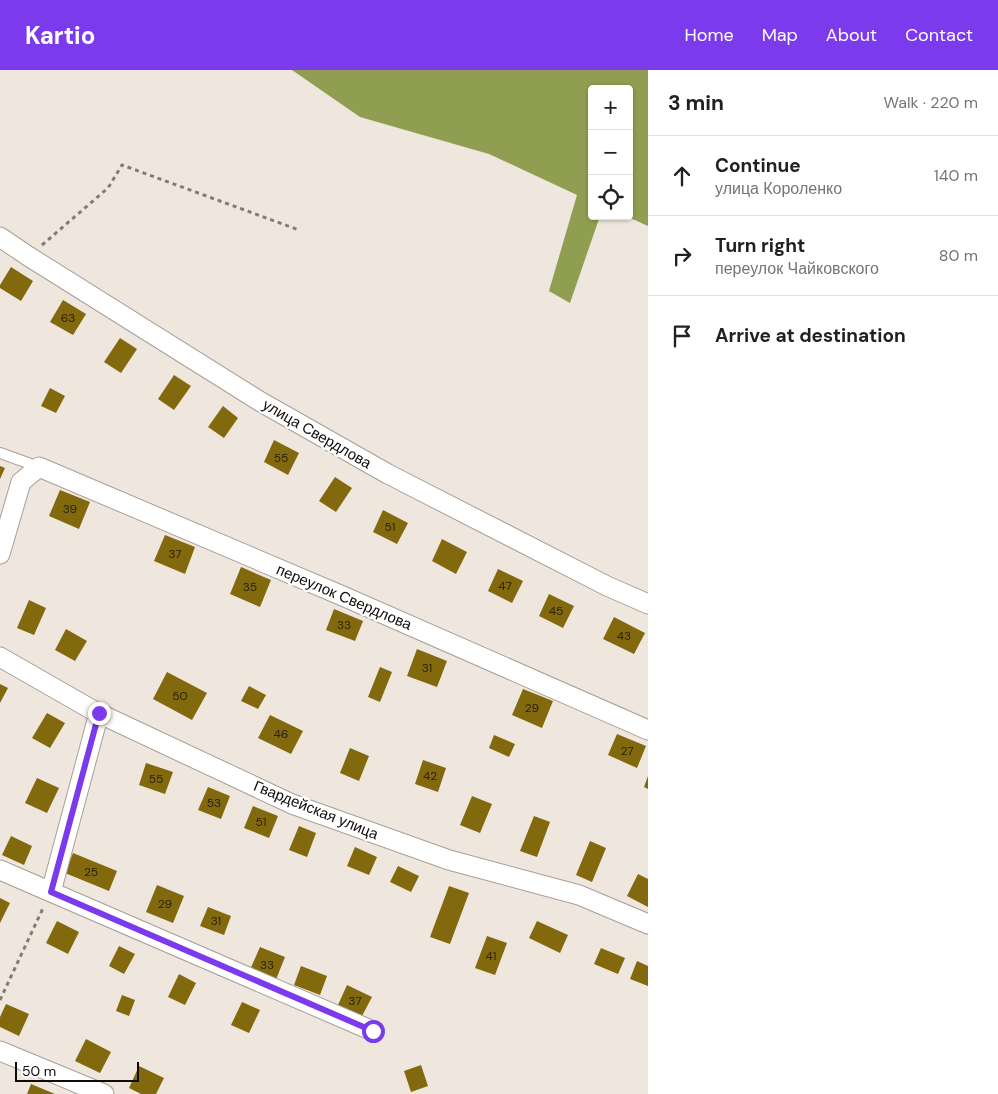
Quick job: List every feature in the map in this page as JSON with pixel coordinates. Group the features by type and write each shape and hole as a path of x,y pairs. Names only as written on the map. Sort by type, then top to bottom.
{"street":[{"name":"улица Свердлова","path":"0,237 261,402 388,474 607,586 648,604"},
{"path":"0,554 21,482 39,468"},
{"name":"переулок Свердлова","path":"39,468 345,597 648,730"},
{"name":"Гвардейская улица","path":"0,657 99,713 292,804 449,860 579,895 648,924"},
{"path":"51,892 99,713"},
{"path":"0,870 373,1031"},
{"path":"0,1050 104,1094"}],"lane":[{"path":"0,453 39,468"}],"path":[{"path":"28,256 108,188 122,165 300,230"},
{"path":"0,1000 51,892"}],"shaded area":[{"path":"292,70 648,70 648,226 633,219 633,85 588,85 588,220 599,220 570,303 549,291 577,195 489,154 360,117"}],"building":[{"path":"11,267 33,281 21,301 0,288"},
{"path":"63,300 86,314 73,335 50,322"},
{"path":"120,338 137,349 121,373 104,362"},
{"path":"174,375 191,386 174,410 158,399"},
{"path":"50,388 65,396 56,413 41,406"},
{"path":"223,406 238,418 224,438 208,427"},
{"path":"274,440 299,453 288,475 264,462"},
{"path":"0,466 5,468 0,479"},
{"path":"335,477 352,488 336,512 319,501"},
{"path":"60,490 90,502 79,529 49,516"},
{"path":"383,510 408,523 397,544 373,532"},
{"path":"165,535 195,547 185,574 154,561"},
{"path":"442,539 467,552 456,574 432,561"},
{"path":"241,567 271,580 260,607 230,594"},
{"path":"498,569 523,581 512,603 488,591"},
{"path":"549,594 574,606 563,628 539,616"},
{"path":"29,600 46,608 34,635 17,628"},
{"path":"334,609 363,621 355,641 326,630"},
{"path":"614,617 645,633 634,654 603,639"},
{"path":"66,629 87,641 75,661 55,650"},
{"path":"417,649 447,661 437,687 407,676"},
{"path":"380,667 392,672 380,702 368,697"},
{"path":"167,672 207,693 192,720 153,699"},
{"path":"0,684 8,688 0,703"},
{"path":"249,686 266,695 258,709 241,701"},
{"path":"523,689 553,701 542,728 512,715"},
{"path":"47,713 65,723 50,748 32,738"},
{"path":"270,715 303,731 291,754 258,738"},
{"path":"617,734 646,746 637,768 608,755"},
{"path":"494,735 515,744 509,757 489,748"},
{"path":"350,748 369,756 359,781 340,773"},
{"path":"423,760 446,768 438,792 415,784"},
{"path":"146,763 173,772 165,794 139,785"},
{"path":"648,776 648,789 644,787"},
{"path":"37,778 59,788 47,813 25,803"},
{"path":"208,787 230,796 221,819 198,810"},
{"path":"472,796 492,804 480,833 460,825"},
{"path":"253,806 278,816 269,838 244,828"},
{"path":"534,816 550,822 537,857 520,851"},
{"path":"299,826 316,833 307,857 289,850"},
{"path":"11,836 32,846 24,865 2,855"},
{"path":"590,841 606,848 592,882 576,875"},
{"path":"355,847 377,857 369,875 347,866"},
{"path":"73,853 117,871 109,891 65,873"},
{"path":"398,866 419,876 411,892 390,882"},
{"path":"638,874 648,879 648,907 627,896"},
{"path":"157,885 184,896 173,923 146,912"},
{"path":"449,886 469,893 450,944 430,937"},
{"path":"0,898 10,903 0,923"},
{"path":"208,907 231,916 224,935 200,926"},
{"path":"57,921 79,932 68,954 46,943"},
{"path":"537,921 568,935 560,953 529,938"},
{"path":"487,936 507,943 495,975 475,968"},
{"path":"119,946 135,954 124,974 109,966"},
{"path":"260,947 285,957 275,982 249,972"},
{"path":"601,948 625,958 618,974 594,964"},
{"path":"637,961 648,966 648,986 630,979"},
{"path":"301,966 327,976 320,995 294,985"},
{"path":"179,974 196,983 185,1005 168,997"},
{"path":"347,985 372,997 362,1016 338,1005"},
{"path":"122,995 135,1000 129,1016 116,1011"},
{"path":"242,1002 260,1010 249,1033 231,1025"},
{"path":"6,1004 29,1014 19,1036 0,1027 0,1017"},
{"path":"86,1039 111,1052 100,1073 75,1061"},
{"path":"421,1065 428,1086 411,1092 404,1071"},
{"path":"139,1066 164,1078 156,1094 141,1094 129,1088"},
{"path":"31,1084 55,1094 27,1094"}],"route":[{"path":"99,713 51,892 373,1031"}]}
